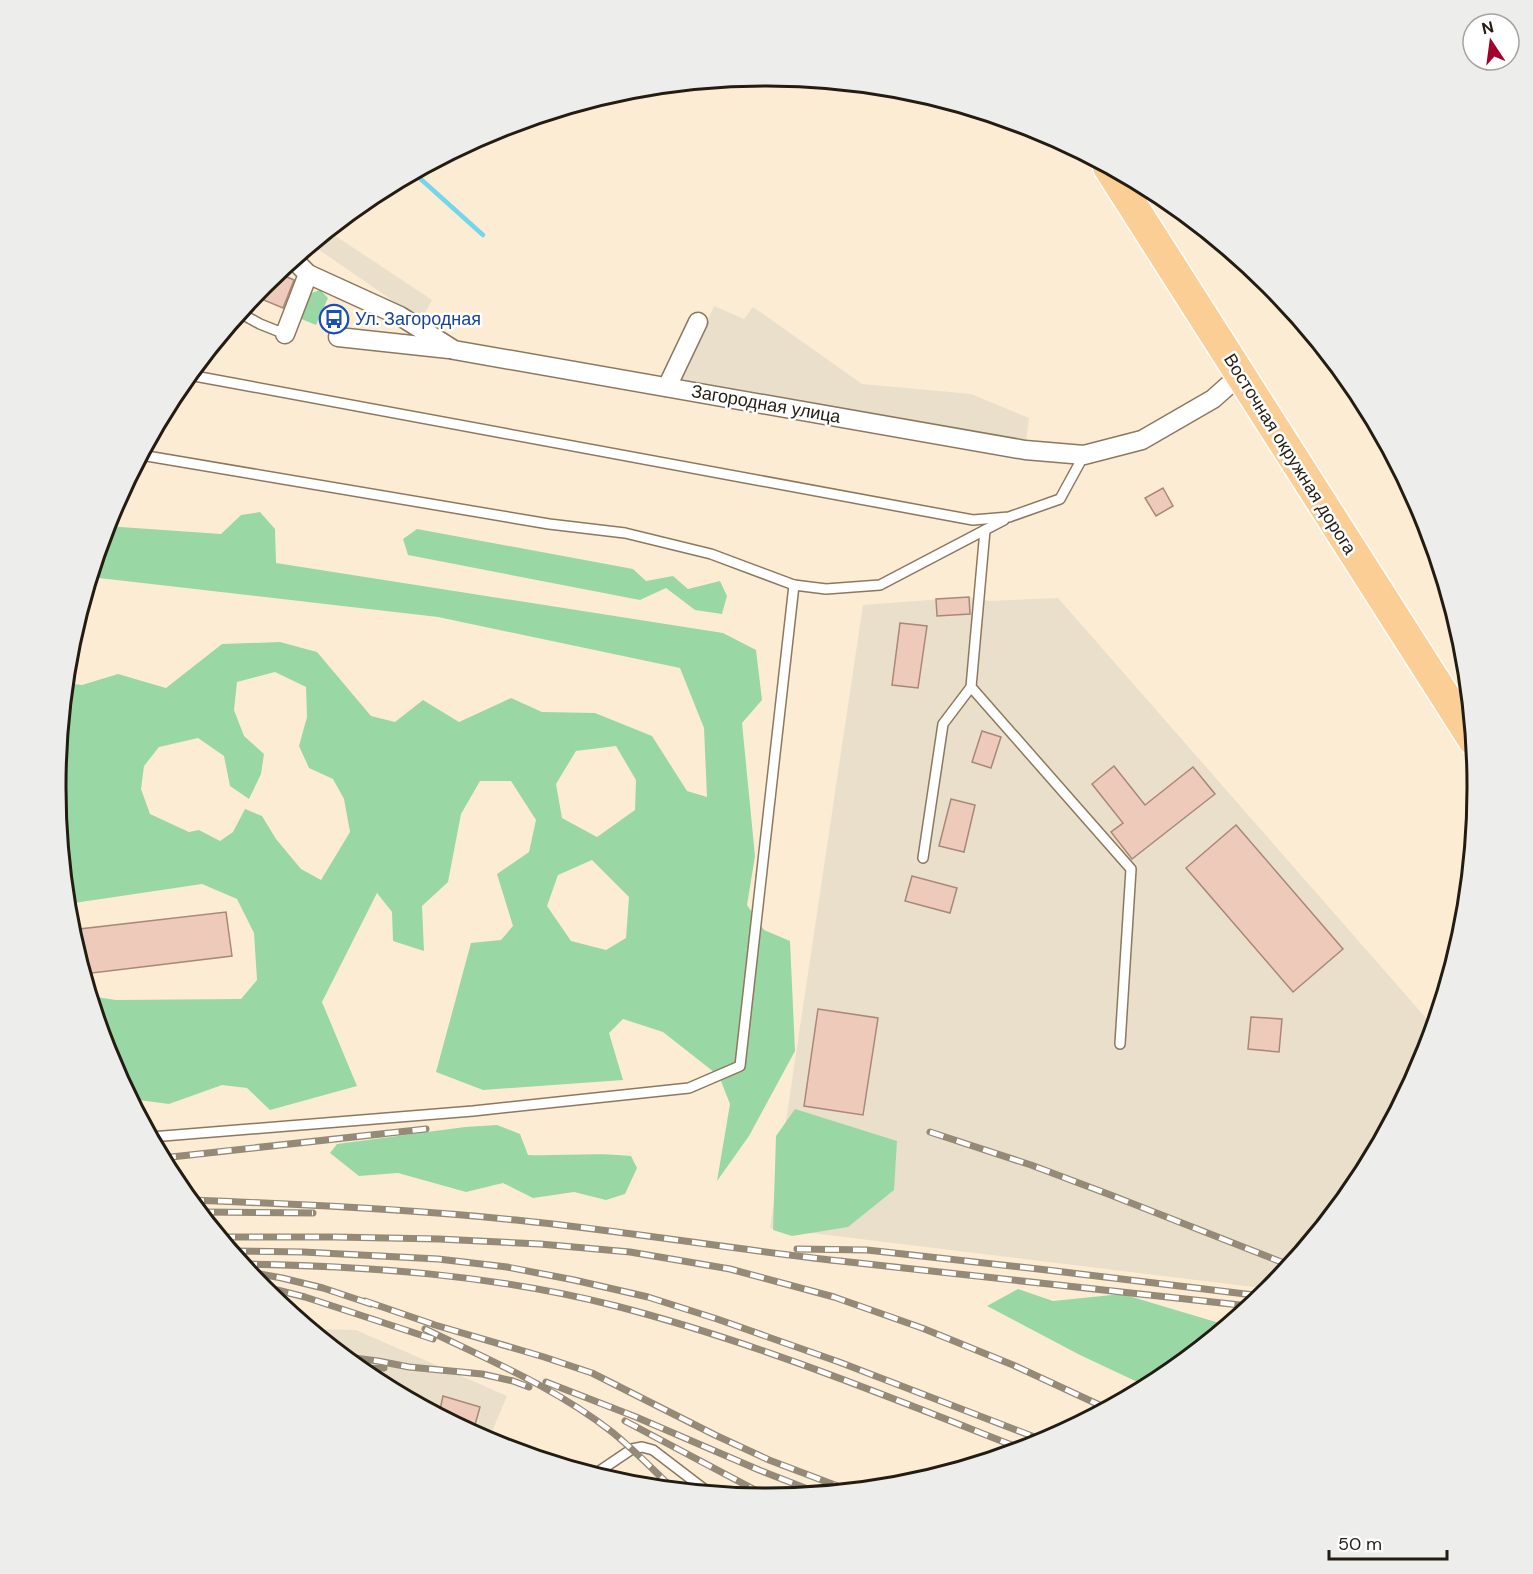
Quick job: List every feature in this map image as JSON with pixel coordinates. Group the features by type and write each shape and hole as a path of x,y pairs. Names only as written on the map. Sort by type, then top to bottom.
{"main road":[{"name":"Восточная окружная дорога","path":"1116,179 1464,727"}],"street":[{"name":"Загородная улица","path":"299,265 308,274 400,316 454,350 1024,450 1084,455 1142,440 1213,399 1240,375"},
{"path":"285,334 308,274"},
{"path":"667,387 698,321"},
{"path":"338,337 454,350"}],"lane":[{"path":"247,317 285,334"},
{"path":"199,377 973,520 1009,517"},
{"path":"149,457 549,525 625,533 711,554 794,585 826,589 880,585 1009,517 1060,499 1084,455"},
{"path":"923,858 943,724 971,687 985,530"},
{"path":"160,1136 473,1110 689,1088 740,1066 794,585"},
{"path":"971,687 1131,869 1120,1044"},
{"path":"604,1468 632,1449 642,1447 652,1450 697,1484"}],"shaded area":[{"path":"335,235 432,300 421,320 318,249"},
{"path":"714,306 744,319 753,307 862,384 971,394 1029,418 1026,441 680,381"},
{"path":"969,597 989,601 1058,598 1427,1019 1395,1097 1349,1176 1293,1249 1256,1287 770,1228 863,605"},
{"path":"323,1329 356,1330 507,1396 492,1431 416,1394 377,1369"}],"green space":[{"path":"320,290 328,298 316,325 299,318 309,294"},
{"path":"260,512 275,529 276,563 723,633 756,650 762,700 742,723 755,856 747,905 764,930 790,941 795,1051 749,1136 717,1181 730,1104 719,1076 663,1032 623,1019 609,1033 623,1080 483,1090 436,1072 471,943 501,940 513,926 497,874 529,852 536,820 511,781 480,781 461,814 448,882 422,906 424,951 393,941 392,912 377,893 322,1002 357,1086 270,1110 247,1088 222,1085 169,1104 140,1100 119,1055 99,997 116,1000 241,999 257,980 254,933 237,899 202,884 76,903 67,833 66,787 67,741 74,684 82,685 118,674 166,688 222,644 280,642 317,652 371,716 395,722 423,700 459,722 511,698 542,712 595,713 652,736 687,791 707,797 704,728 680,668 438,617 98,578 116,527 221,534 241,515","holes":["275,672 306,687 307,717 299,746 309,768 333,779 344,799 350,832 321,880 301,869 276,839 262,816 245,809 233,832 220,841 199,830 189,832 150,814 141,789 144,766 159,747 198,738 224,756 230,786 249,799 261,774 264,754 244,736 234,710 237,682","616,746 636,780 635,810 597,837 562,818 556,784 576,751","592,860 629,897 626,938 606,950 571,941 547,906 558,875"]},
{"path":"417,529 633,569 646,581 673,576 688,589 720,581 727,596 722,614 695,610 666,588 640,600 408,555 403,539"},
{"path":"795,1109 897,1141 894,1190 848,1227 792,1236 773,1230 776,1136"},
{"path":"497,1125 520,1134 528,1155 631,1156 637,1168 625,1194 606,1200 574,1192 533,1198 503,1183 466,1192 398,1173 359,1176 330,1153 337,1144"},
{"path":"1018,1289 1053,1301 1122,1294 1218,1323 1193,1343 1136,1382 987,1306"}],"building":[{"path":"287,277 294,280 283,308 264,300"},
{"path":"1163,488 1173,506 1156,516 1145,498"},
{"path":"969,597 970,614 937,616 936,599"},
{"path":"900,623 927,626 918,688 892,685"},
{"path":"982,731 1001,737 991,768 972,762"},
{"path":"1114,766 1145,805 1193,767 1215,794 1132,859 1111,832 1123,823 1092,784"},
{"path":"951,799 975,805 964,852 939,846"},
{"path":"1236,825 1343,949 1293,992 1186,868"},
{"path":"912,876 957,888 950,913 905,901"},
{"path":"226,912 232,956 92,973 80,929"},
{"path":"818,1009 878,1018 863,1115 804,1106"},
{"path":"1251,1017 1282,1019 1279,1052 1248,1049"},
{"path":"443,1396 480,1407 475,1424 441,1407"}],"waterway":[{"path":"420,178 483,235"}],"railway":[{"path":"172,1157 426,1129"},
{"path":"930,1132 1031,1165 1281,1262"},
{"path":"202,1201 353,1207 516,1220 840,1261 1238,1305"},
{"path":"210,1212 313,1213"},
{"path":"230,1237 439,1239 540,1244 630,1252 730,1269 834,1297 922,1328 1013,1365 1097,1404"},
{"path":"797,1249 867,1250 1249,1294"},
{"path":"242,1251 438,1259 507,1267 648,1297 839,1362 1031,1436"},
{"path":"254,1264 337,1267 431,1274 570,1295 668,1320 770,1353 1009,1444"},
{"path":"264,1275 323,1288 371,1304"},
{"path":"280,1291 433,1339"},
{"path":"365,1301 592,1373 769,1460 833,1484"},
{"path":"425,1329 545,1388 591,1416 643,1459 664,1480"},
{"path":"363,1359 409,1367 482,1374 529,1387"},
{"path":"376,1368 384,1368"},
{"path":"546,1382 801,1486"},
{"path":"625,1421 750,1487"}],"place":[{"name":"Ул. Загородная","path":"334,319"}]}
